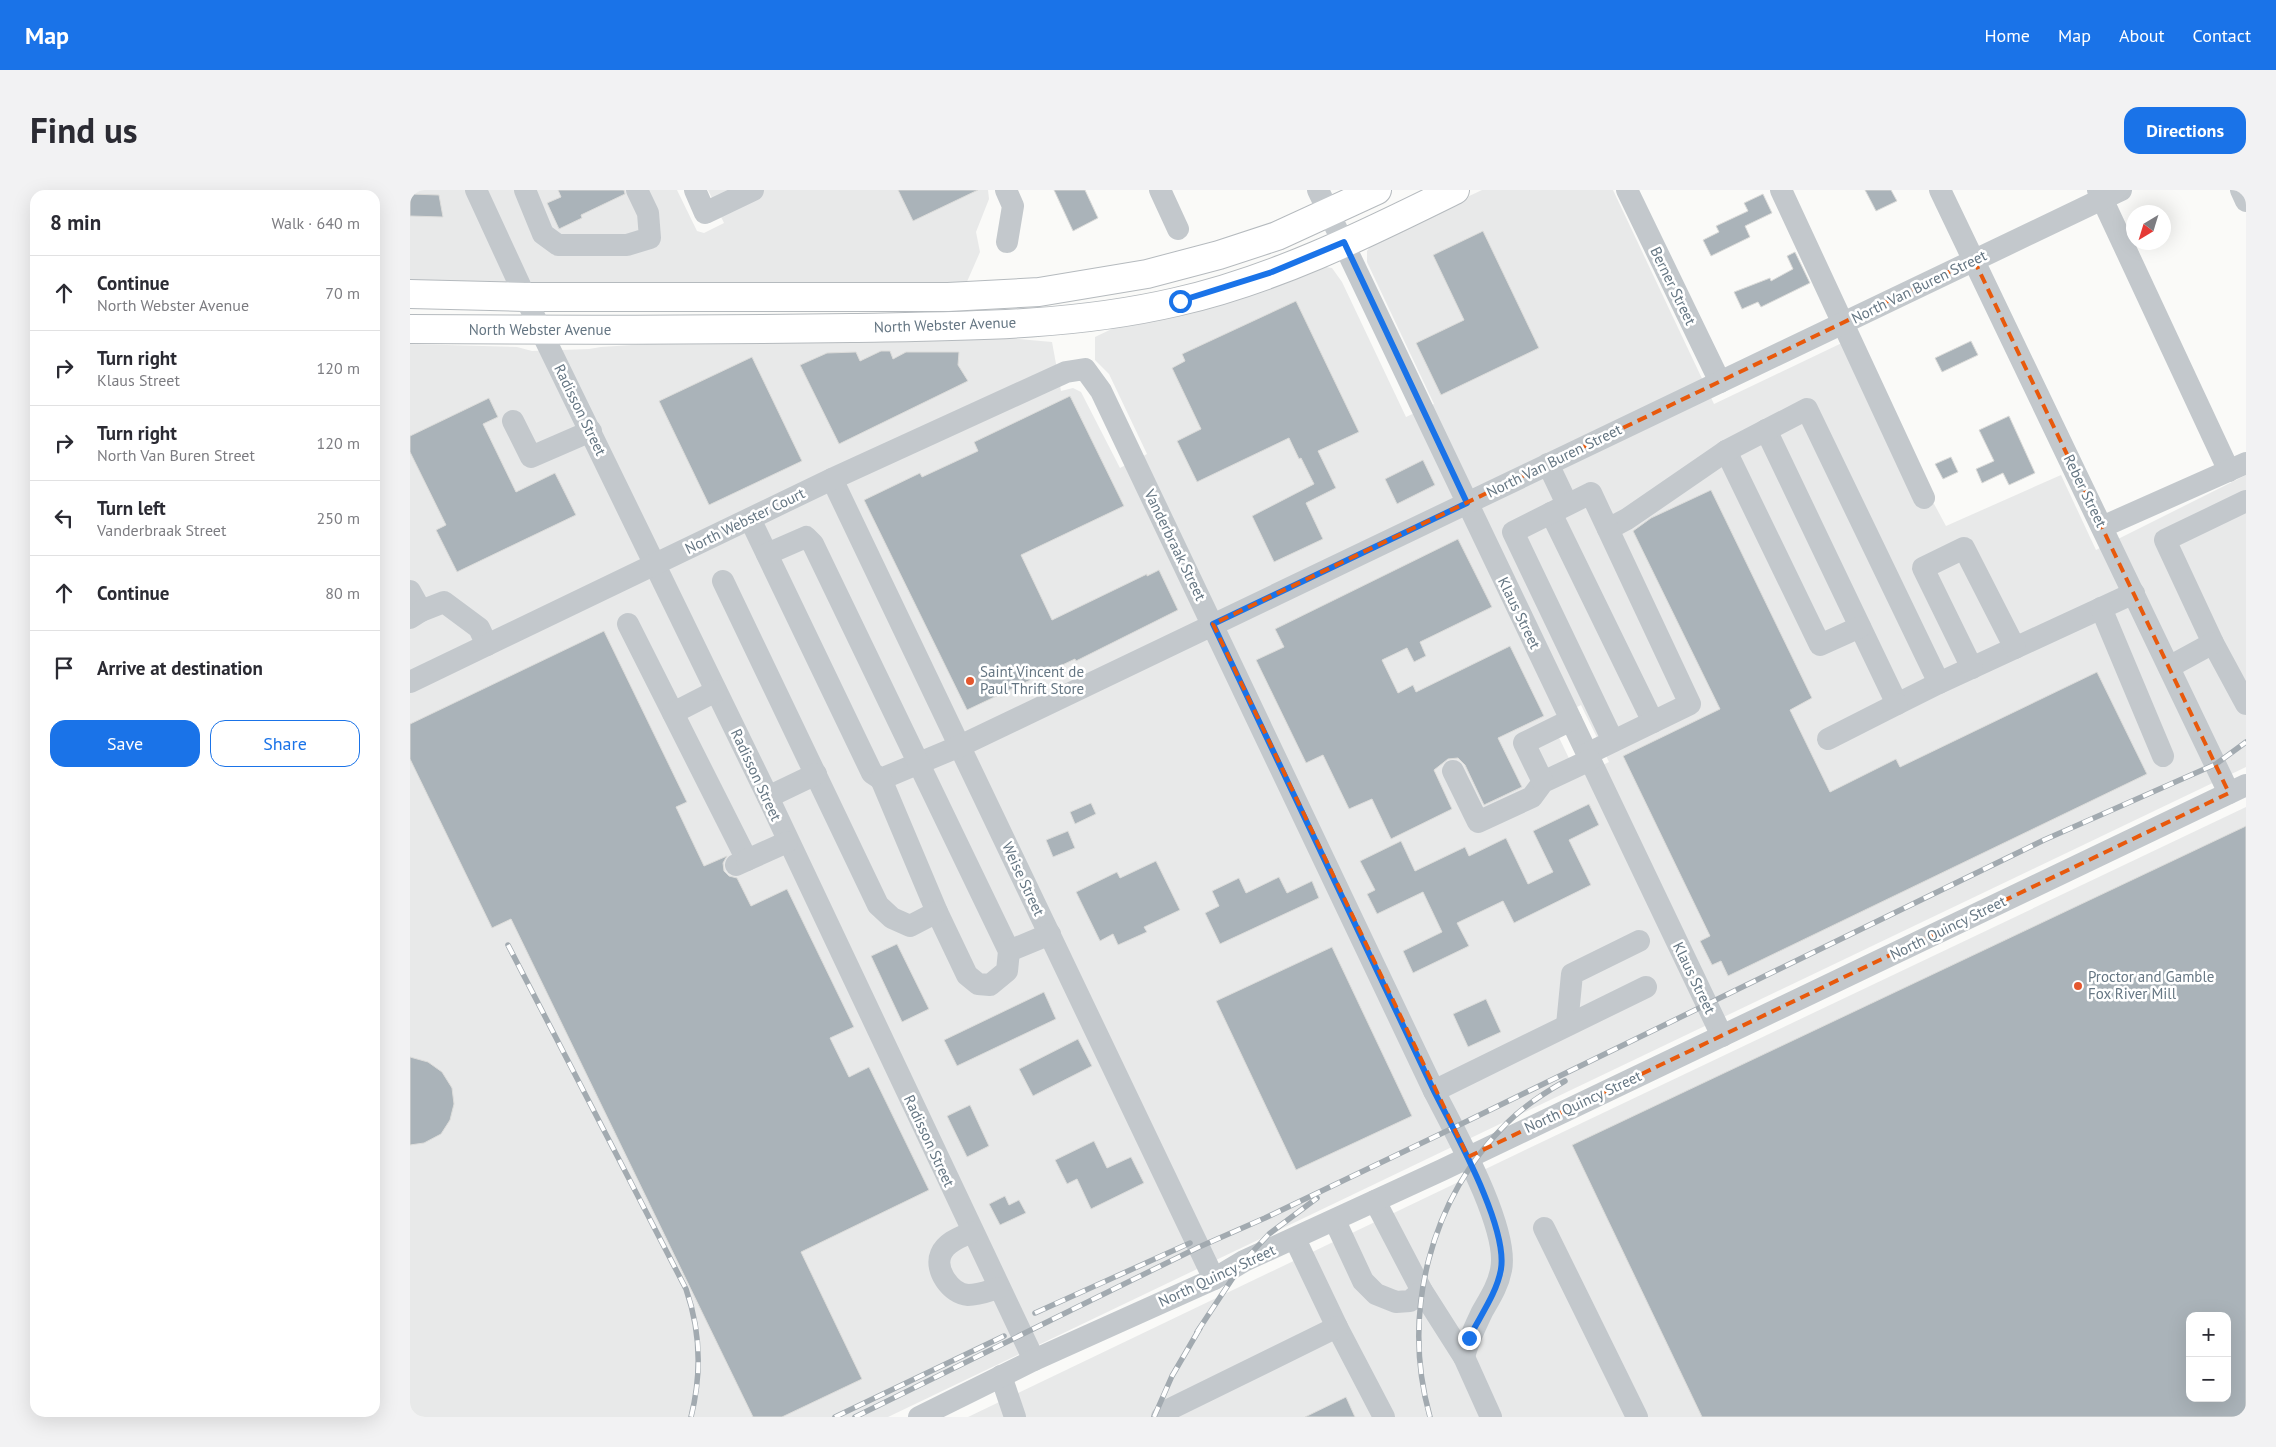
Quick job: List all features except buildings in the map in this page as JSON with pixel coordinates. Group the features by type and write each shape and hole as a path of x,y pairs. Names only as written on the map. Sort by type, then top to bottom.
{"main road":[{"name":"North Webster Avenue","path":"410,294 525,297 948,296 1039,292 1110,281 1181,266 1251,245 1324,201 1377,190"},
{"name":"North Webster Avenue","path":"410,329 541,331 953,326 1076,320 1130,312 1212,292 1295,264 1455,190"}],"street":[{"name":"Radisson Street","path":"476,190 541,331 768,797 787,842 998,1288 1034,1360"},
{"path":"525,190 543,234 558,245 627,245 650,238 648,214 637,190"},
{"path":"694,190 706,213 754,190"},
{"path":"1006,190 1013,206 1007,242"},
{"path":"1160,190 1178,229"},
{"name":"Berner Street","path":"1627,190 1720,382"},
{"path":"1781,190 1845,323 1924,498"},
{"name":"Reber Street","path":"1940,190 2169,667 2238,789"},
{"path":"2241,190 2246,201"},
{"path":"2102,527 2238,467 2107,193"},
{"name":"North Van Buren Street","path":"881,780 960,746 1845,323 2107,193"},
{"name":"Klaus Street","path":"1324,201 1722,1036"},
{"name":"North Webster Court","path":"410,682 832,479 1066,372 1084,369"},
{"name":"Vanderbraak Street","path":"1084,369 1102,390 1434,1091 1468,1157 1499,1234 1502,1253 1501,1269 1496,1288 1469,1338 1464,1357"},
{"path":"1608,529 1627,519 1726,450 1807,409 1940,683"},
{"path":"514,421 531,457 590,431"},
{"path":"1766,430 1896,704"},
{"path":"1726,450 1820,646 1860,628"},
{"path":"1548,464 1559,509 1653,722"},
{"name":"Weise Street","path":"832,479 1214,1278"},
{"path":"1453,771 1478,822 1532,797 1544,782 1613,741 1690,704 1591,493 1513,532 1613,741"},
{"path":"2246,501 2165,540 2213,643 2246,704"},
{"path":"750,519 872,773 881,780 937,912 967,975 978,984 990,985 1008,971 1009,951 813,544 806,536 767,554"},
{"path":"1972,668 1923,568 1964,548 2015,648"},
{"path":"723,581 878,905 892,918 910,926 937,912"},
{"path":"410,591 415,615 444,602 479,628 487,645"},
{"path":"1828,739 1940,683 2134,593"},
{"path":"2101,608 2163,756"},
{"path":"628,624 673,713 741,863 787,842"},
{"path":"2169,667 2213,643"},
{"path":"673,713 716,691"},
{"path":"1544,782 1524,743 1570,720"},
{"path":"768,797 816,774"},
{"name":"North Quincy Street","path":"919,1417 1034,1360 1214,1278 1244,1261 1335,1221 2238,789"},
{"path":"1009,951 1050,934"},
{"path":"1567,1025 1572,974 1638,941"},
{"path":"1434,1091 1646,987"},
{"path":"1375,1201 1422,1292 1464,1357 1491,1417"},
{"path":"1335,1221 1363,1281 1376,1294 1396,1302 1410,1301 1422,1292"},
{"path":"1544,1228 1637,1417"},
{"path":"972,1232 948,1244 941,1253 940,1269 948,1284 965,1295 977,1294 998,1288"},
{"path":"1295,1239 1336,1327 1384,1417"},
{"path":"1162,1417 1170,1409 1336,1327"},
{"path":"1001,1376 1015,1417"}],"highlighted area":[{"path":"1974,260 2229,793 1468,1157 1213,624"}],"shaded area":[{"path":"410,190 677,190 697,231 704,233 724,223 708,190 988,190 989,199 976,232 980,252 966,284 410,283"},
{"path":"1482,190 1613,190 1714,404 1846,341 1946,526 2061,475 2096,550 2246,475 2246,767 888,1417 410,1417 410,344 517,347 532,351 589,349 678,342 1006,338 1052,342 1061,391 1073,388 1081,392 1120,468 1147,454 1109,374 1095,360 1095,337 1116,327 1321,266 1332,268 1342,282 1406,417 1434,404 1367,262 1367,251 1372,244 1397,230","holes":["1581,705 1609,762 1578,777 1551,721"]},
{"name":"Proctor and Gamble Fox River Mill","path":"2246,807 2246,1417 968,1417 1521,1152"}],"railway":[{"path":"855,1417 1199,1247 1265,1218 1453,1128 2044,840 2216,764 2246,742"},
{"path":"508,945 686,1289 695,1321 698,1353 697,1384 691,1417"},
{"path":"1430,1417 1422,1378 1419,1338 1421,1298 1429,1260 1441,1222 1458,1186 1480,1153 1520,1111 1565,1081"},
{"path":"1197,1332 1244,1261 1269,1234 1317,1198"},
{"path":"1035,1313 1190,1243"},
{"path":"1154,1417 1172,1376 1200,1328"},
{"path":"835,1417 1004,1336"}],"place":[{"name":"Saint Vincent de Paul Thrift Store","path":"970,681"},
{"name":"Proctor and Gamble Fox River Mill","path":"2078,986"}],"route":[{"path":"1180,301 1241,283 1295,264 1344,242 1467,503 1213,624 1434,1091 1468,1157 1499,1234 1502,1253 1501,1269 1496,1288 1469,1338"}]}
